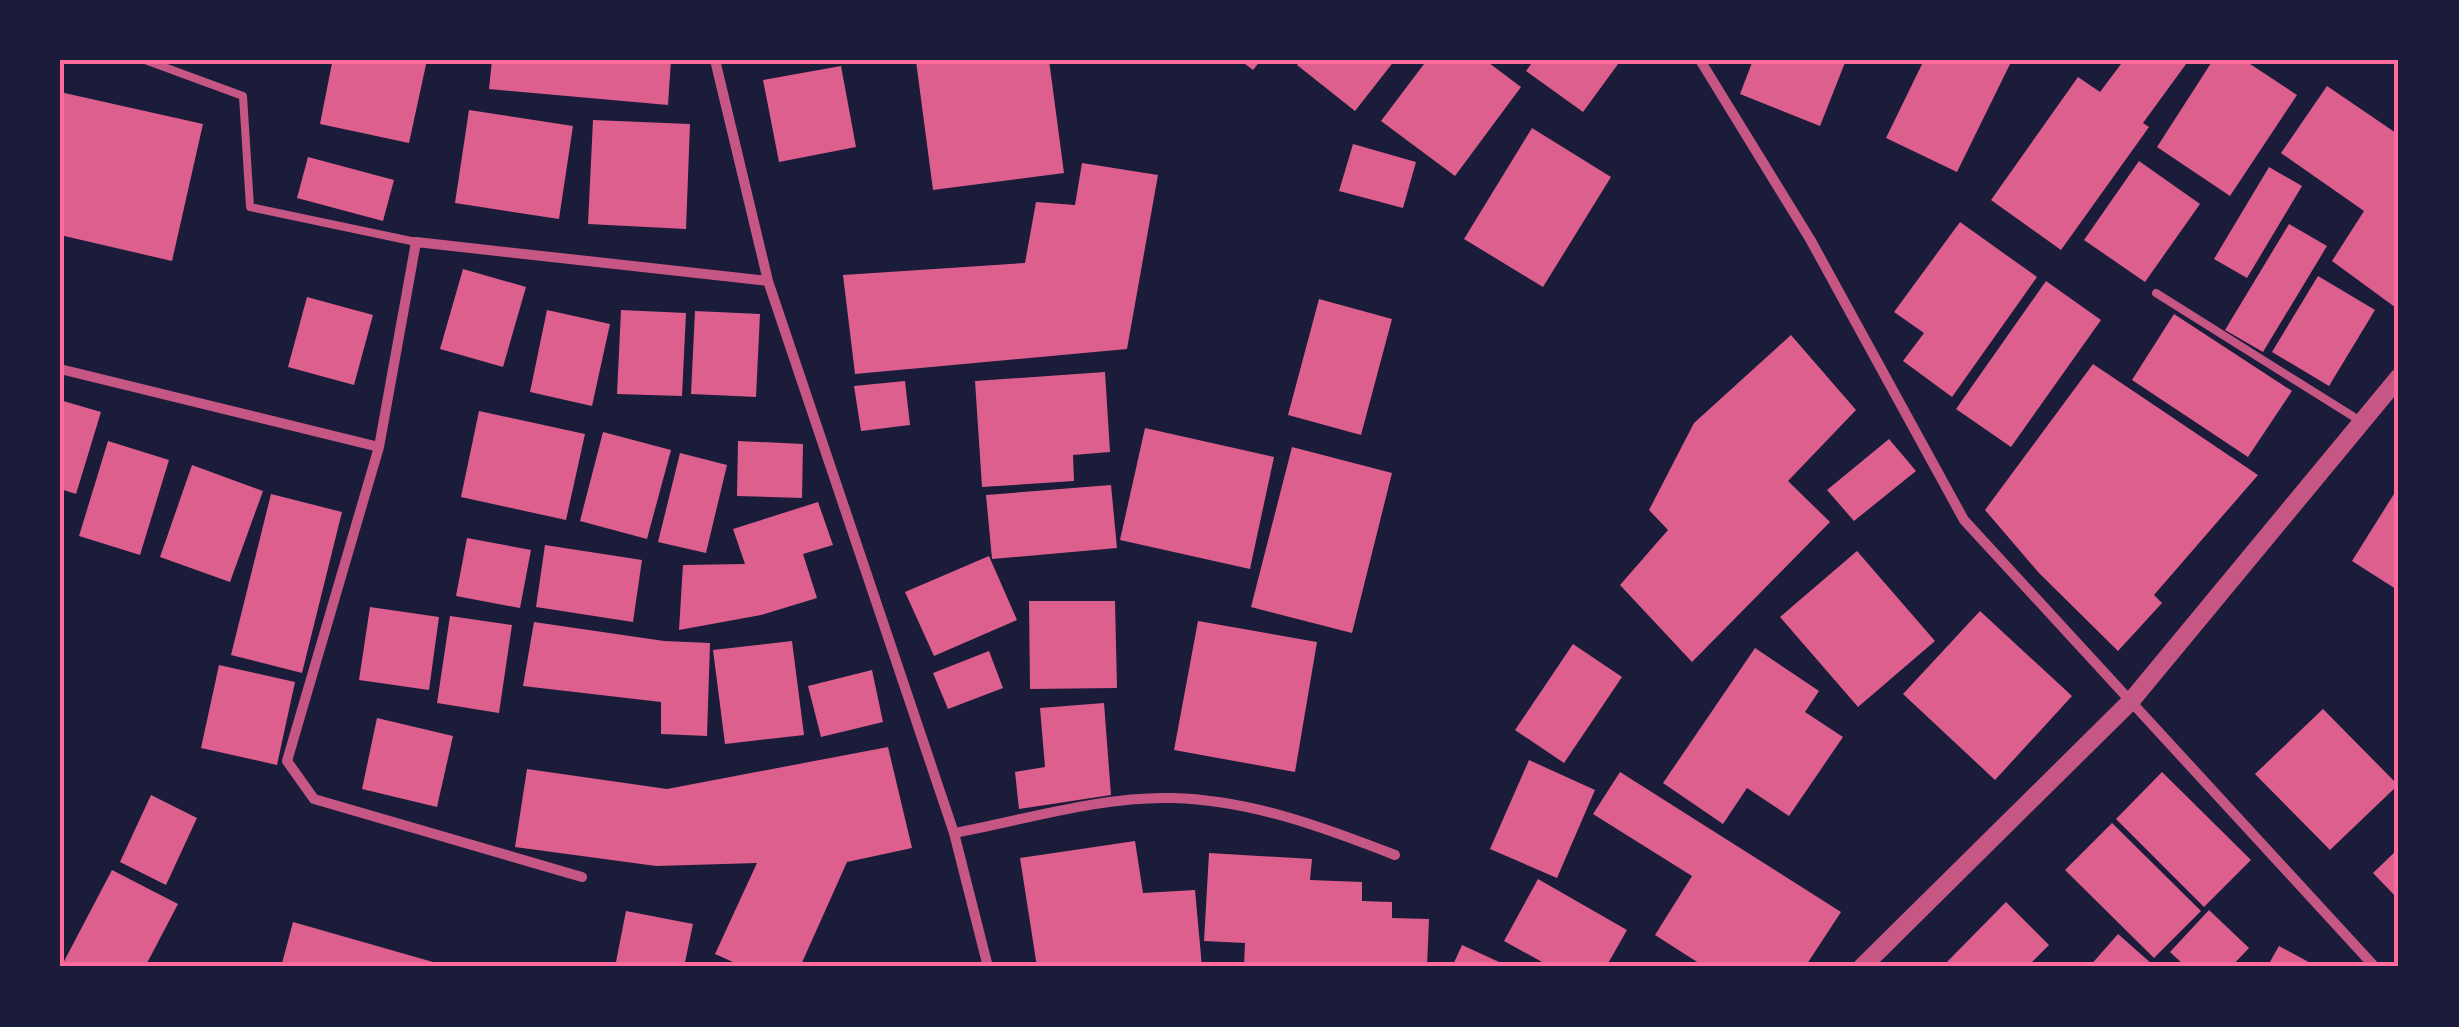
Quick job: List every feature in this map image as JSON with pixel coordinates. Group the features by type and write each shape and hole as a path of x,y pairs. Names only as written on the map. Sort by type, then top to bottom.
{"street":[{"path":"715,60 768,281 954,833 988,967"},
{"path":"1700,60 1810,239 1964,520 2375,967"},
{"path":"582,876 314,799 287,761 379,447 416,242 768,281"},
{"path":"60,369 379,447"},
{"path":"1862,967 2131,701 2399,377"},
{"path":"954,833 1118,802 1171,798 1281,815 1394,855"}],"lane":[{"path":"145,60 243,96 250,207 416,242"},
{"path":"2156,292 2362,422"}],"building":[{"path":"325,60 427,60 409,143 320,124 332,63"},
{"path":"492,60 671,60 668,105 489,89"},
{"path":"1049,60 1064,173 933,190 916,61"},
{"path":"1240,60 1261,60 1253,70"},
{"path":"1302,60 1395,60 1355,111 1297,65"},
{"path":"1427,60 1485,60 1521,87 1455,176 1381,121"},
{"path":"1534,60 1621,60 1583,112 1526,71"},
{"path":"1753,60 1846,60 1820,126 1740,94"},
{"path":"1924,60 2012,60 1957,172 1886,138"},
{"path":"2124,60 2189,60 2143,123 2149,127 2061,250 1991,200 2078,77 2100,92"},
{"path":"2213,60 2244,60 2297,95 2230,196 2157,147"},
{"path":"841,66 856,147 779,162 763,80"},
{"path":"2327,86 2399,135 2399,310 2332,261 2364,211 2281,153"},
{"path":"60,92 203,124 172,261 60,235"},
{"path":"469,110 573,126 559,219 455,203"},
{"path":"593,120 690,124 686,229 588,224"},
{"path":"1532,128 1611,177 1543,287 1464,239"},
{"path":"1353,144 1416,162 1403,208 1339,191"},
{"path":"308,157 394,180 383,221 297,198"},
{"path":"2139,161 2200,204 2145,282 2084,240"},
{"path":"1082,163 1158,175 1127,349 855,374 843,275 1025,263 1036,202 1075,205"},
{"path":"2269,167 2302,186 2247,278 2214,259"},
{"path":"1960,222 2037,277 1952,397 1903,361 1924,333 1894,312"},
{"path":"2289,224 2327,246 2263,352 2225,330"},
{"path":"463,269 526,287 503,367 440,349"},
{"path":"2318,276 2375,310 2329,386 2272,352"},
{"path":"2046,281 2101,320 2011,447 1956,409"},
{"path":"307,297 373,315 354,385 288,367"},
{"path":"1319,299 1392,319 1361,435 1288,415"},
{"path":"547,310 610,324 592,406 530,392"},
{"path":"621,310 686,313 682,396 617,394"},
{"path":"695,311 760,314 756,397 691,394"},
{"path":"2174,314 2292,391 2248,457 2132,380"},
{"path":"1791,335 1856,410 1788,481 1830,522 1692,662 1620,585 1668,530 1649,510 1694,423"},
{"path":"2093,364 2258,475 2154,595 2162,603 2118,651 2039,573 1985,510"},
{"path":"1105,372 1110,452 1073,455 1074,481 982,487 975,381"},
{"path":"905,381 910,425 861,431 854,386"},
{"path":"60,400 101,412 76,494 60,489"},
{"path":"479,411 585,434 566,520 461,497"},
{"path":"1145,428 1274,457 1250,569 1120,540"},
{"path":"603,432 671,450 647,539 580,521"},
{"path":"1889,439 1916,471 1854,521 1827,490"},
{"path":"108,441 169,460 140,555 79,536"},
{"path":"738,441 803,444 802,498 737,496"},
{"path":"1292,447 1392,473 1352,633 1251,607"},
{"path":"680,453 727,465 706,553 658,542"},
{"path":"192,465 263,491 230,582 160,557"},
{"path":"1111,485 1117,548 992,559 986,495"},
{"path":"2399,486 2399,591 2352,561"},
{"path":"271,494 342,512 302,673 231,655"},
{"path":"818,502 833,545 803,554 817,598 761,615 679,630 683,565 745,564 733,529"},
{"path":"467,538 531,550 520,608 456,596"},
{"path":"545,545 642,560 633,622 536,607"},
{"path":"1857,551 1935,641 1858,707 1780,617"},
{"path":"989,556 1017,620 934,656 905,592"},
{"path":"1029,601 1115,601 1117,688 1030,689"},
{"path":"370,607 439,617 429,690 359,680"},
{"path":"1980,611 2072,696 1995,780 1903,694"},
{"path":"450,616 512,625 499,713 437,703"},
{"path":"1198,621 1317,642 1295,772 1174,750"},
{"path":"534,622 664,641 710,643 707,736 661,734 661,702 523,686"},
{"path":"792,641 804,735 725,744 713,650"},
{"path":"1573,644 1622,677 1564,763 1515,730"},
{"path":"1755,648 1819,691 1805,712 1843,737 1789,816 1747,788 1723,824 1663,783"},
{"path":"989,651 1003,688 948,709 933,673"},
{"path":"219,665 295,682 277,765 201,748"},
{"path":"872,670 883,722 821,737 808,686"},
{"path":"1104,703 1111,795 1019,809 1015,772 1045,767 1040,708"},
{"path":"2323,709 2398,785 2330,850 2255,774"},
{"path":"377,718 453,736 437,807 362,789"},
{"path":"888,747 912,848 847,862 800,967 744,967 715,954 757,863 656,866 515,847 527,769 667,789"},
{"path":"1529,760 1595,790 1557,878 1490,849"},
{"path":"1620,772 1841,912 1805,967 1788,962 1785,967 1705,967 1655,935 1692,876 1593,814"},
{"path":"2162,772 2251,860 2204,907 2116,819"},
{"path":"151,795 197,818 166,885 120,862"},
{"path":"2112,823 2201,911 2154,958 2065,870"},
{"path":"1135,841 1143,893 1195,890 1202,967 1037,967 1020,858"},
{"path":"2399,848 2399,900 2373,873"},
{"path":"1209,853 1312,859 1310,880 1362,882 1362,901 1392,902 1392,918 1429,919 1427,967 1244,965 1245,943 1204,941"},
{"path":"112,870 178,904 145,967 61,967"},
{"path":"1538,879 1627,930 1606,967 1551,967 1504,941"},
{"path":"2006,902 2049,945 2027,967 1942,967"},
{"path":"2209,910 2249,948 2231,967 2186,967 2170,952"},
{"path":"626,911 693,924 684,967 615,967"},
{"path":"293,922 447,966 281,967"},
{"path":"2118,934 2152,964 2089,967"},
{"path":"1462,945 1510,967 1452,967"},
{"path":"2279,946 2318,967 2267,967"}]}
